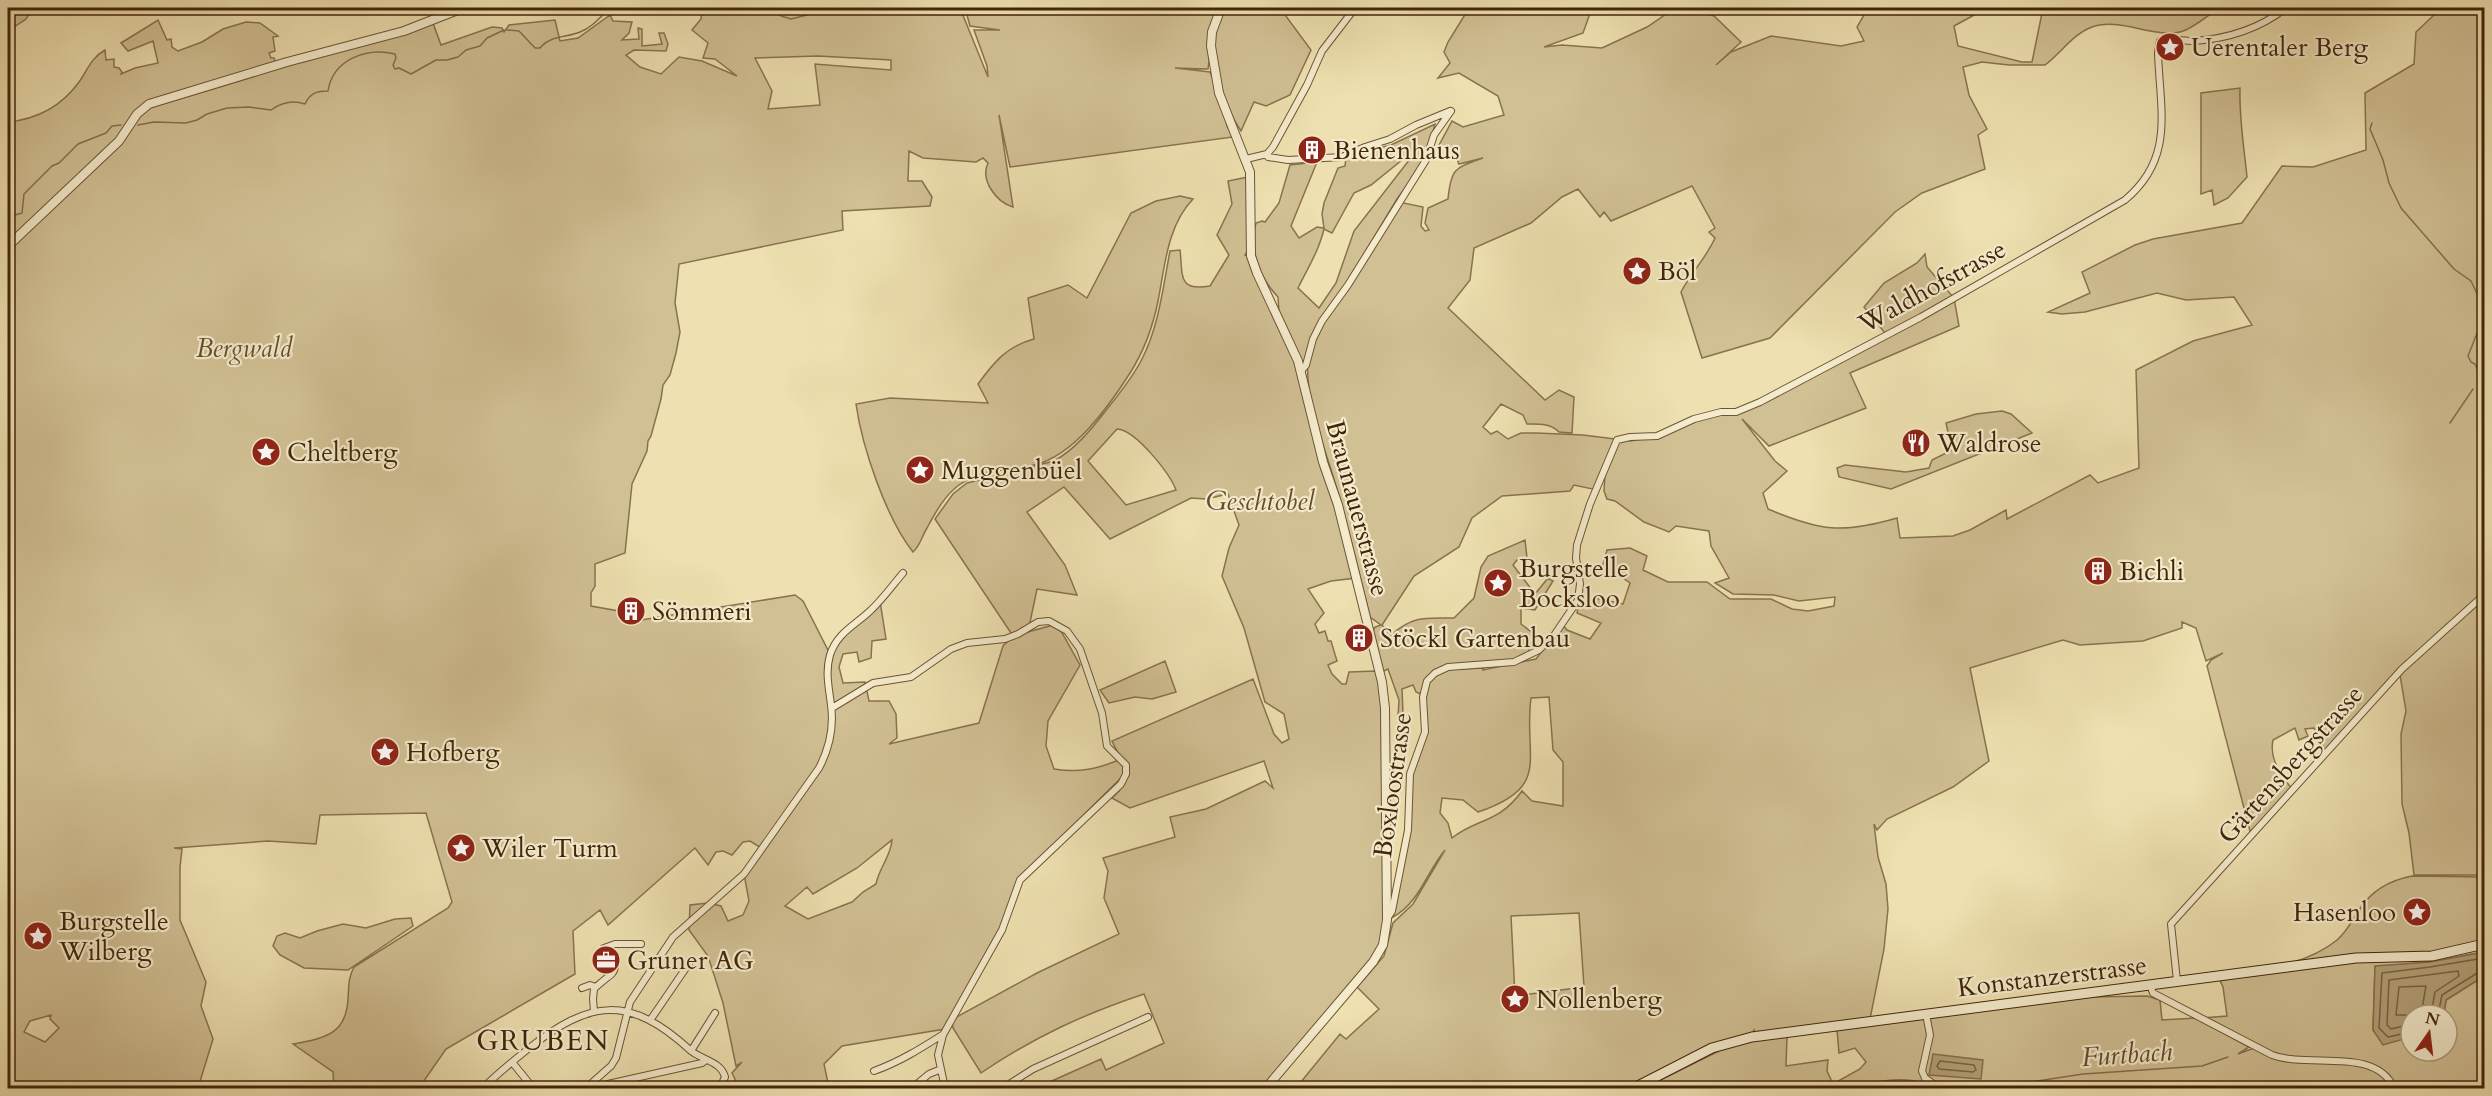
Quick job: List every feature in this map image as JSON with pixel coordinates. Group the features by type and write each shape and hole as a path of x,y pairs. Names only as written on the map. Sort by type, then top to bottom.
{"main road":[{"name":"Konstanzerstrasse","path":"1634,1089 1706,1051 1742,1038 2356,958 2432,956 2484,944"}],"street":[{"path":"8,246 119,141 137,114 149,104 308,56 404,31 464,8"},
{"name":"Braunauerstrasse","path":"1221,8 1212,32 1213,64 1219,93 1246,159 1251,182 1250,243 1253,261 1292,345 1300,370 1323,462 1338,505 1382,682 1385,727 1387,920 1384,940 1375,959 1266,1089"},
{"path":"1246,159 1267,154 1275,144 1324,47 1355,8"},
{"name":"Waldhofstrasse","path":"1617,440 1657,436 1694,419 1721,412 1736,412 1760,402 1921,317 2125,200 2147,177 2159,153 2161,132 2158,66 2160,41 2208,39 2248,30 2268,21 2286,8"},
{"path":"1267,154 1268,157 1283,160 1337,158 1390,139 1416,125 1451,111 1434,135 1426,160 1348,285 1318,327 1305,365 1300,370"},
{"name":"Boxloostrasse","path":"1387,920 1392,911 1406,839 1411,769 1425,732 1423,693 1427,681 1435,673 1448,667 1514,662 1539,650 1554,634 1578,600 1581,584 1576,558 1577,545 1590,504 1617,440"},
{"path":"586,1089 611,1066 616,1058 620,1050 630,1002 680,929 744,874 824,759 830,738 832,708 827,674 830,654 837,639 846,628 874,607 903,573"},
{"name":"Gärtensbergstrasse","path":"2177,981 2171,924 2402,669 2484,595"},
{"path":"832,708 873,683 911,677 951,649 967,643 1010,638 1038,622 1049,621 1067,631 1080,649 1102,713 1107,746 1126,765 1126,774 1121,784 1022,877 1002,930 939,1046 939,1070 945,1089"},
{"path":"594,1012 593,994 596,987 615,972 607,947 641,944"},
{"path":"651,1019 690,963"},
{"path":"582,988 590,985 596,987"},
{"path":"2150,985 2153,993 2272,1055 2292,1060 2371,1065 2387,1076 2394,1089"},
{"path":"483,1089 555,1027 579,1015 627,1011 651,1019 673,1034 691,1051 719,1066 724,1079 720,1089"},
{"path":"691,1051 715,1014"},
{"path":"1926,1014 1930,1035 1922,1071 1925,1078 1939,1089"},
{"path":"1003,1089 1033,1069 1148,1017"},
{"path":"874,1071 901,1062 922,1045 943,1035"},
{"path":"609,1084 702,1064 706,1060"},
{"path":"512,1062 533,1088"},
{"path":"912,1089 929,1074 939,1070"}],"green space":[{"path":"8,8 33,8 26,19 8,31"},
{"path":"735,8 960,8 988,77 987,66 974,30 1000,30 970,26 965,8 1280,8 1311,50 1290,95 1266,106 1254,102 1241,131 1222,90 1211,46 1208,69 1175,68 1210,72 1224,107 1227,126 1233,137 1010,167 999,115 1013,207 991,190 986,176 988,163 983,158 976,162 923,158 909,151 908,181 922,181 932,197 930,206 842,211 843,230 679,264 675,303 680,332 670,375 663,385 647,451 632,484 625,553 595,564 595,586 591,593 591,606 619,611 622,617 629,622 795,595 803,601 830,654 837,639 880,601 886,639 872,641 871,658 859,662 857,652 843,654 839,667 843,683 865,682 869,701 889,701 896,714 897,738 889,744 979,723 1003,646 1013,636 935,519 953,494 967,483 1054,461 1075,446 1099,420 1129,380 1148,346 1160,306 1170,251 1180,250 1182,274 1187,284 1199,287 1210,286 1229,255 1217,235 1232,204 1228,181 1248,177 1248,250 1245,255 1248,256 1292,353 1356,578 1331,581 1308,589 1324,613 1315,624 1319,633 1325,631 1328,641 1331,641 1337,661 1328,665 1332,674 1342,684 1346,684 1349,672 1376,671 1381,695 1384,931 1372,959 1263,1088 1036,1088 1101,1059 1106,1070 1164,1043 1144,994 1060,1027 1020,1048 981,1073 953,1028 952,1020 945,1029 842,1046 824,1064 829,1088 739,1088 732,1073 742,1062 736,1066 723,1003 708,956 689,930 690,905 708,903 721,906 728,921 743,915 749,901 744,874 763,849 750,841 743,842 732,855 723,851 716,852 708,865 695,848 608,925 600,910 573,931 575,974 446,1049 419,1088 334,1088 333,1072 293,1044 323,1037 338,1028 346,1011 354,967 448,908 452,902 426,813 320,815 316,844 268,841 174,848 182,849 180,920 206,982 201,1006 213,1039 198,1088 8,1088 8,122 39,115 57,105 72,91 93,60 105,50 106,60 114,59 114,67 119,68 121,74 158,63 153,41 128,51 121,43 158,20 167,40 171,39 172,47 178,51 202,42 223,29 246,22 260,23 278,36 273,37 275,51 269,53 276,63 153,105 433,23 441,45 492,27 502,28 504,32 509,25 555,20 560,41 578,38 610,15 613,21 632,22 629,33 622,40 639,39 638,28 642,29 642,46 662,44 659,33 664,33 668,44 666,51 634,50 626,55 640,67 661,74 679,57 702,61 737,76 715,59 703,58 708,43 692,30 701,19 702,10 734,12","holes":["818,56 891,60 891,70 815,64 820,105 768,109 772,91 755,58","1117,429 1125,431 1151,454 1176,490 1126,505 1088,461","1064,487 1110,539 1191,498 1206,499 1228,494 1239,525 1229,548 1222,576 1244,628 1265,702 1284,714 1289,739 1282,743 1274,734 1253,679 1112,741 1121,759 1088,769 1072,771 1054,769 1046,746 1048,721 1080,665 1057,624 1017,635 1029,627 1037,589 1077,595 1065,565 1027,512","1264,761 1273,788 1265,781 1206,809 1170,817 1175,837 1103,858 1108,871 1104,898 1119,934 1037,973 953,1019 1008,918 1025,873 1126,773 1119,791 1112,798 1130,808","892,840 890,851 876,884 852,902 808,919 785,906 807,887 813,894 857,868","51,1015 50,1019 59,1028 45,1042 24,1032 30,1021"]},
{"path":"1469,8 1592,8 1583,33 1544,47 1562,45 1602,48 1647,27 1675,8 1690,8 1714,16 1741,42 1716,65 1731,52 1771,36 1841,46 1864,41 1857,27 1868,8 1987,8 1954,26 1958,46 2022,62 2032,62 2043,8 2219,8 2195,25 2180,32 2159,32 2113,24 2092,27 2073,39 2045,65 1982,62 1963,67 1969,95 1987,129 1978,135 1985,169 1922,193 1895,212 1770,338 1702,358 1681,292 1715,238 1709,232 1715,228 1692,186 1611,221 1604,212 1600,217 1578,189 1562,197 1531,223 1474,248 1470,280 1448,308 1545,400 1559,390 1574,397 1572,433 1559,432 1544,425 1527,424 1523,415 1501,404 1483,427 1491,434 1497,431 1508,439 1521,433 1536,433 1583,435 1631,441 1657,436 1694,419 1736,412 1885,333 1864,307 1884,283 1917,263 1925,254 1927,267 1954,298 1959,326 1850,373 1866,408 1769,446 1742,419 1775,461 1787,471 1763,493 1768,509 1802,522 1831,528 1861,526 1897,518 1900,538 1953,536 1970,530 2006,510 2007,519 2090,475 2098,483 2139,468 2136,370 2193,341 2252,325 2234,297 2186,300 2157,293 2085,312 2062,314 2048,312 2090,293 2082,272 2135,245 2153,239 2242,223 2282,166 2313,167 2366,150 2365,93 2414,64 2416,32 2435,14 2436,8 2484,8 2484,592 2447,624 2326,752 2314,728 2305,729 2308,736 2299,740 2295,728 2273,740 2274,760 2292,789 2251,835 2207,666 2211,660 2223,653 2206,661 2196,628 2182,622 2182,628 2143,641 2080,645 2063,640 1970,668 1989,761 1953,787 1887,819 1877,830 1874,824 1878,857 1886,884 1888,909 1884,949 1870,1019 1755,1032 1754,1030 1752,1034 1630,1088 1296,1088 1340,1034 1346,1039 1379,1009 1357,987 1384,956 1393,923 1413,904 1445,850 1417,895 1393,917 1409,829 1411,777 1425,738 1425,696 1416,692 1413,685 1402,689 1404,738 1402,740 1398,717 1399,700 1388,669 1382,672 1372,633 1375,627 1381,625 1370,617 1345,518 1316,422 1309,389 1308,355 1305,363 1302,364 1279,312 1278,297 1266,281 1257,262 1254,233 1256,223 1265,222 1279,203 1290,165 1317,162 1291,226 1299,238 1317,227 1324,228 1322,214 1324,203 1338,168 1345,166 1346,156 1391,145 1435,124 1426,160 1397,199 1314,337 1399,202 1423,207 1421,226 1425,231 1429,230 1425,223 1428,208 1448,199 1453,175 1460,167 1483,158 1459,164 1453,150 1438,147 1452,121 1463,127 1504,115 1498,96 1459,73 1438,78 1450,63 1444,52","holes":["1407,156 1410,159 1354,231 1336,283 1319,308 1298,288 1316,252 1324,229 1332,233 1354,193 1371,185","1605,474 1604,491 1607,499 1615,501 1644,522 1669,532 1676,526 1709,531 1711,546 1729,578 1715,583 1733,594 1774,595 1799,601 1835,597 1834,606 1808,611 1792,609 1771,599 1730,599 1707,582 1668,582 1643,570 1647,556 1630,548 1607,550 1603,564 1630,583 1623,604 1580,595 1577,613 1601,623 1590,639 1567,630 1562,624 1536,659 1483,670 1484,668 1462,669 1516,659 1528,653 1534,634 1521,624 1521,608 1535,610 1553,581 1548,578 1535,594 1513,565 1517,560 1527,558 1525,540 1488,556 1481,567 1474,598 1454,618 1421,619 1407,624 1391,635 1382,625 1414,576 1459,547 1472,518 1502,496 1570,491 1574,485 1597,490","1549,697 1553,750 1563,762 1563,806 1532,801 1522,791 1513,802 1496,815 1452,838 1448,823 1440,813 1442,798 1463,800 1478,812 1517,792 1526,781 1530,768 1531,698","1579,913 1584,987 1515,996 1511,916"]},
{"path":"2240,88 2247,177 2228,198 2214,205 2212,190 2201,194 2201,93"},
{"path":"1180,196 1193,199 1184,210 1172,234 1151,329 1135,365 1112,400 1076,441 1049,460 1034,465 986,473 959,485 941,505 913,552 903,538 885,502 870,461 856,404 890,398 988,403 978,384 1002,356 1016,346 1034,339 1028,298 1068,285 1087,298 1131,213 1156,201"},
{"path":"2002,411 2011,414 2032,433 1891,489 1839,477 1837,468 1845,465 1906,472 1929,468 1932,460 1952,450 1946,423 1976,414"},
{"path":"2475,606 2484,611 2484,875 2414,875 2409,833 2402,804 2401,734 2406,711 2400,675 2426,647"},
{"path":"1165,661 1176,692 1152,699 1135,697 1109,703 1100,690"},
{"path":"2412,876 2484,877 2484,952 2430,962 2375,967 2373,1030 2379,1037 2399,1037 2399,1063 2459,1063 2459,1003 2446,1003 2446,1000 2484,976 2484,1088 1644,1088 1723,1049 1751,1041 1787,1037 1786,1066 1828,1060 1827,1071 1833,1084 1860,1069 1866,1062 1855,1048 1839,1053 1837,1030 2088,997 2147,996 2160,1000 2162,1020 2196,1018 2249,1047 2238,1054 2254,1048 2201,1018 2227,1016 2223,987 2218,976 2280,966 2324,949 2344,933 2369,897 2397,880"},
{"path":"411,918 413,926 348,970 304,968 280,955 273,946 277,936 285,933 300,938 343,924 366,928 395,919"}],"water":[{"path":"2484,952 2484,976 2446,1000 2446,1003 2399,1003 2399,1040 2383,1045 2373,1030 2375,966 2430,962"},
{"path":"1933,1054 1983,1060 1981,1079 1929,1075"}],"waterway":[{"path":"507,30 519,31 535,48 540,48 549,41 585,30 610,8"},
{"path":"769,8 791,19 827,10 879,8"},
{"path":"138,125 154,122 186,123 227,108 249,107 271,110 287,103 305,104 314,93 328,91 331,80 344,63 363,54 373,52 395,54 393,65 395,69 399,68 411,74 436,60 458,57 466,50 480,46 487,38 504,30"},
{"path":"2372,123 2370,129 2383,160 2389,183 2401,208 2454,269 2471,281 2479,298 2478,313 2481,323 2468,356 2478,371"},
{"path":"8,217 22,213 24,194 78,144 106,133 112,126 121,125"},
{"path":"2450,423 2473,389"},
{"name":"Furtbach","path":"1991,1088 2083,1074 2202,1066 2228,1057"},
{"name":"Furtbach","path":"1847,1088 1891,1080 1914,1081 1934,1088"}],"place":[{"name":"Uerentaler Berg","path":"2170,47"},
{"name":"Bienenhaus","path":"1312,150"},
{"name":"Böl","path":"1637,271"},
{"name":"Waldrose","path":"1916,443"},
{"name":"Cheltberg","path":"266,452"},
{"name":"Muggenbüel","path":"920,470"},
{"name":"Bichli","path":"2098,571"},
{"name":"Burgstelle Bocksloo","path":"1498,583"},
{"name":"Sömmeri","path":"631,611"},
{"name":"Stöckl Gartenbau","path":"1359,638"},
{"name":"Hofberg","path":"385,752"},
{"name":"Wiler Turm","path":"461,848"},
{"name":"Hasenloo","path":"2417,912"},
{"name":"Burgstelle Wilberg","path":"38,936"},
{"name":"Gruner AG","path":"606,960"},
{"name":"Nollenberg","path":"1515,999"}],"district":[{"name":"GRUBEN","path":"543,1040"}],"park label":[{"name":"Bergwald","path":"244,348"},
{"name":"Geschtobel","path":"1260,501"}]}
